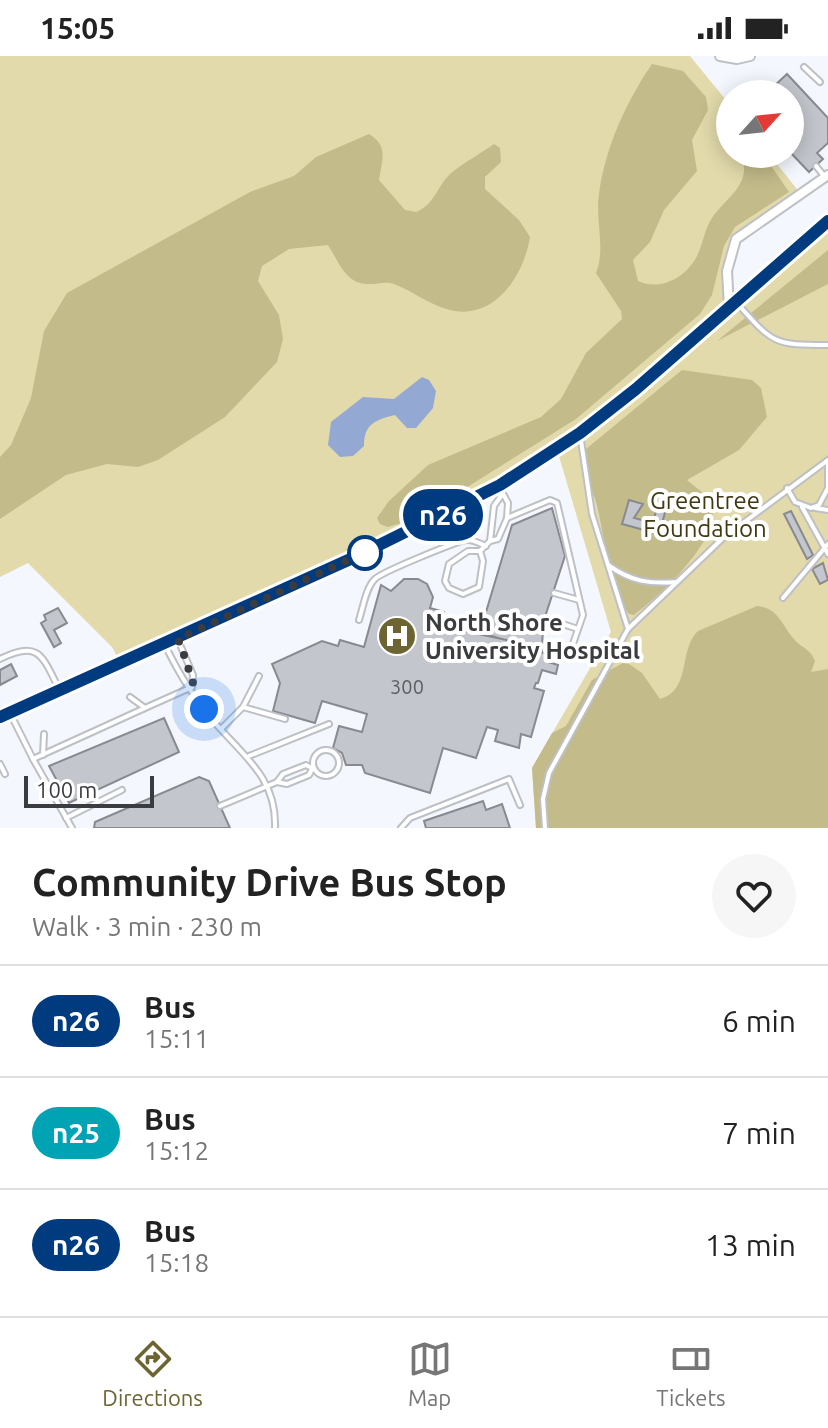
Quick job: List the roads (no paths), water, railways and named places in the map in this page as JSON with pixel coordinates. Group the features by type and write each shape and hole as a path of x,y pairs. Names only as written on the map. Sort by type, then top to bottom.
{"main road":[{"path":"5,715 501,490 580,433 828,221"}],"street":[{"path":"720,56 737,59 750,56"},
{"path":"732,304 727,271 736,239 826,176"}],"lane":[{"path":"804,67 820,82"},
{"path":"816,166 826,176"},
{"path":"732,304 773,340 792,346 828,345"},
{"path":"580,433 592,514 628,629"},
{"path":"545,828 543,799 549,773 628,629 723,538 787,487 828,462"},
{"path":"811,508 819,505 828,487 828,462"},
{"path":"787,487 826,546 828,554"},
{"path":"480,551 482,577 479,587 463,594 449,588 445,581 449,564 468,551 480,551 498,539 507,518 508,503 501,490"},
{"path":"488,544 494,506 501,490"},
{"path":"507,518 550,500 557,503 583,615 568,658"},
{"path":"802,507 828,510"},
{"path":"359,620 373,580 384,572 420,560 451,542 469,540 488,544"},
{"path":"783,598 826,546"},
{"path":"606,564 623,576 644,584 677,582"},
{"path":"554,593 579,600"},
{"path":"547,619 578,629"},
{"path":"178,639 193,675 192,687"},
{"path":"165,645 184,681 192,687 221,729 248,756 268,786 275,828"},
{"path":"0,659 21,650 35,651 44,660 60,691"},
{"path":"221,729 243,707 259,676"},
{"path":"33,759 192,687"},
{"path":"130,697 145,708"},
{"path":"243,707 285,719"},
{"path":"5,715 72,828"},
{"path":"248,756 329,724"},
{"path":"43,755 44,734"},
{"path":"220,806 277,782 283,774 306,765 313,767 318,773 330,775 338,767 338,759 332,752 320,752 314,758 313,767 309,775 287,784 277,782"},
{"path":"0,764 5,774"},
{"path":"401,828 410,818 509,779 520,805"},
{"path":"66,818 122,790"}],"water":[{"path":"422,377 429,380 436,391 433,408 416,428 407,428 395,415 372,424 366,433 364,446 353,456 340,457 328,445 331,422 363,397 394,399"}],"place":[{"name":"North Shore University Hospital","path":"397,636"}],"park label":[{"name":"Greentree Foundation","path":"705,514"}]}
